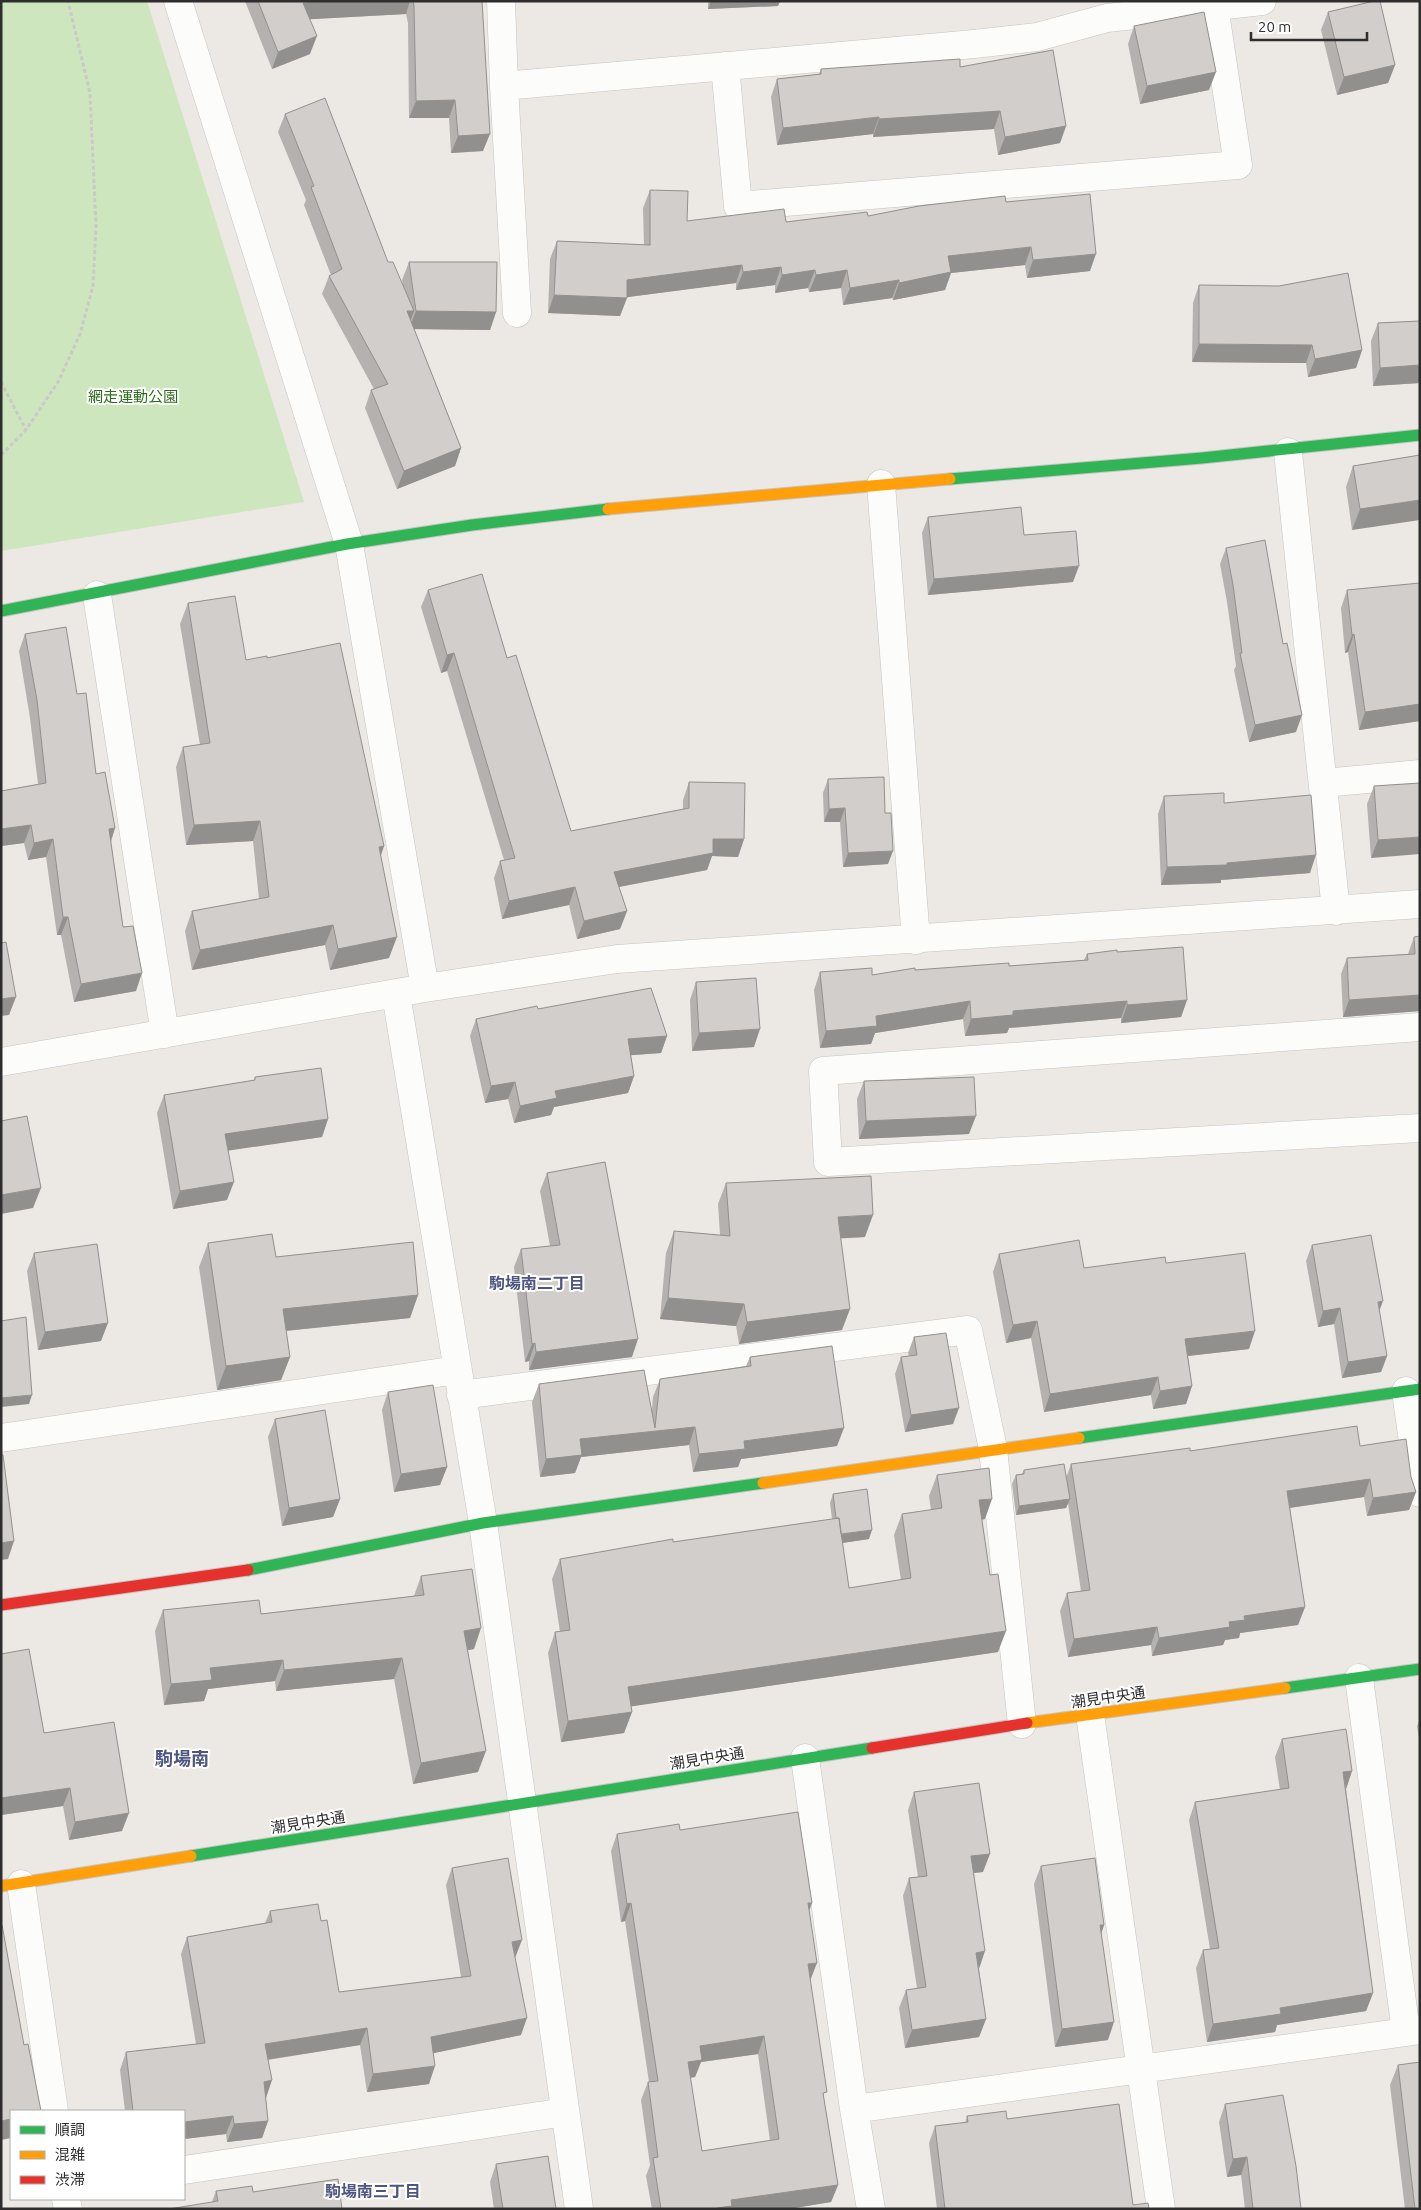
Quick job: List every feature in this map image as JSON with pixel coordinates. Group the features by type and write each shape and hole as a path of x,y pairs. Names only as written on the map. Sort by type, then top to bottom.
{"street":[{"path":"178,1 349,544 425,988"},
{"path":"501,1 517,313"},
{"path":"504,86 1037,37 1107,18 1262,1"},
{"path":"725,66 738,206 1238,165 1214,6"},
{"path":"1,611 97,595 349,544 547,516 881,484 1288,452 1420,435"},
{"path":"1288,452 1336,911"},
{"path":"881,484 916,940"},
{"path":"97,595 166,1034"},
{"path":"1324,784 1420,774"},
{"path":"1,1062 425,988 617,959 1420,904"},
{"path":"396,994 483,1523 579,2209"},
{"path":"1420,1027 823,1071 828,1162 1420,1128"},
{"path":"1,1438 459,1382 968,1330 993,1449 1022,1724"},
{"path":"1,1605 222,1575 483,1523 1413,1390 1420,1494"},
{"name":"潮見中央通","path":"11,1885 1022,1724 1420,1669"},
{"path":"854,2110 1413,2031 1359,1678"},
{"path":"1090,1715 1160,2209"},
{"path":"805,1758 854,2110 871,2209"},
{"path":"11,1885 54,2110"},
{"path":"185,2170 565,2112"}],"path":[{"path":"1,455 26,430 58,382 80,334 93,286 96,226 90,94 68,1"},
{"path":"1,382 26,430"}],"green space":[{"name":"網走運動公園","path":"1,1 147,1 304,502 1,551"}],"building":[{"path":"258,1 326,1 303,3 317,36 278,52"},
{"path":"413,1 482,1 490,134 458,136 455,100 416,101"},
{"path":"1380,1 1395,65 1344,77 1328,12"},
{"path":"1204,12 1216,72 1147,86 1134,26"},
{"path":"1053,50 1066,126 1005,137 1000,111 879,119 879,117 783,128 777,79 821,74 821,69 960,59 960,67"},
{"path":"325,98 388,262 393,262 414,311 407,311 461,448 404,471 371,390 388,384 329,276 342,269 311,187 314,186 285,114"},
{"path":"650,190 688,191 687,221 784,209 786,222 867,212 868,216 919,206 1005,196 1006,202 1090,194 1096,254 1033,260 1031,247 948,256 951,272 899,283 899,280 850,288 847,270 816,275 815,270 782,275 781,267 743,272 742,265 627,280 627,298 554,295 557,241 650,245"},
{"path":"409,262 497,262 496,312 416,311"},
{"path":"1348,273 1362,350 1315,359 1312,345 1199,344 1199,285 1279,286"},
{"path":"1420,321 1420,365 1380,368 1378,323"},
{"path":"1420,455 1420,500 1360,509 1353,466"},
{"path":"1021,507 1024,535 1076,531 1079,566 934,579 928,517"},
{"path":"1265,540 1283,644 1287,643 1302,715 1255,725 1240,653 1242,653 1233,585 1226,548"},
{"path":"482,574 507,658 516,655 571,831 689,808 689,782 745,783 744,839 713,839 713,853 614,872 627,911 584,921 575,887 509,901 500,861 515,858 454,653 447,655 428,590"},
{"path":"1420,583 1420,704 1365,712 1354,634 1352,635 1347,590"},
{"path":"235,596 246,660 267,656 267,658 340,643 384,846 379,847 397,937 338,949 333,925 200,950 192,911 269,897 260,821 194,825 183,747 210,743 188,603"},
{"path":"66,627 77,694 86,693 96,774 105,772 115,828 109,829 123,927 133,926 142,973 81,984 68,917 63,917 53,839 34,843 31,825 1,829 1,791 46,783 37,700 25,634"},
{"path":"884,777 885,813 891,813 893,851 848,853 845,808 829,809 828,779"},
{"path":"1420,783 1420,837 1378,840 1374,786"},
{"path":"1224,793 1224,803 1311,795 1316,855 1227,863 1227,865 1167,867 1164,796"},
{"path":"1420,936 1420,995 1349,1000 1347,958 1415,954 1414,937"},
{"path":"6,942 16,997 1,999 1,943"},
{"path":"1183,947 1187,1000 1127,1005 1127,1001 1013,1011 1013,1015 971,1019 970,1001 876,1016 877,1026 826,1031 820,972 872,968 872,975 915,968 915,970 1009,963 1009,966 1088,960 1087,954 1117,950 1117,952"},
{"path":"756,978 760,1029 699,1033 696,982"},
{"path":"651,988 667,1036 628,1039 634,1076 555,1091 557,1098 520,1106 515,1082 491,1086 476,1019 537,1006 538,1009"},
{"path":"321,1068 328,1119 225,1134 234,1182 180,1191 164,1095 255,1080 255,1077"},
{"path":"974,1077 976,1116 866,1121 864,1081"},
{"path":"27,1116 41,1188 1,1195 1,1121"},
{"path":"605,1162 638,1339 536,1352 535,1343 532,1344 521,1249 560,1245 547,1173"},
{"path":"871,1176 873,1215 838,1217 850,1309 747,1322 744,1304 668,1298 674,1231 730,1236 726,1183"},
{"path":"272,1234 276,1257 413,1242 418,1295 283,1309 290,1357 226,1366 208,1243"},
{"path":"1371,1235 1383,1301 1378,1302 1387,1356 1348,1362 1340,1308 1323,1311 1312,1245"},
{"path":"1079,1240 1084,1268 1165,1257 1166,1263 1245,1253 1255,1331 1185,1339 1192,1386 1160,1391 1158,1377 1050,1394 1037,1321 1013,1325 999,1254"},
{"path":"97,1244 108,1323 45,1332 34,1253"},
{"path":"26,1317 32,1395 1,1398 1,1321"},
{"path":"946,1333 959,1408 911,1415 901,1357 917,1355 914,1337"},
{"path":"832,1346 844,1428 744,1441 745,1449 699,1454 695,1427 580,1439 582,1455 546,1459 539,1384 644,1370 655,1428 660,1379 751,1366 750,1357"},
{"path":"433,1385 447,1467 401,1474 388,1392"},
{"path":"325,1410 340,1499 289,1508 275,1419"},
{"path":"1357,1426 1360,1446 1406,1439 1411,1477 1416,1492 1373,1498 1370,1479 1287,1491 1305,1607 1244,1616 1245,1620 1229,1622 1230,1627 1159,1638 1157,1627 1074,1639 1067,1593 1090,1590 1071,1464 1190,1448 1190,1451"},
{"path":"1,1455 3,1455 14,1541 1,1543"},
{"path":"1064,1464 1070,1499 1019,1506 1016,1475 1024,1474 1024,1470"},
{"path":"989,1468 992,1499 979,1500 990,1575 998,1574 1006,1631 628,1687 632,1712 568,1721 555,1632 570,1630 560,1559 673,1539 673,1542 839,1518 849,1588 911,1578 902,1514 942,1508 937,1475"},
{"path":"867,1489 872,1530 841,1534 839,1518 836,1518 833,1494"},
{"path":"472,1569 481,1628 464,1631 486,1751 421,1763 402,1658 284,1670 283,1660 210,1668 212,1680 171,1684 163,1610 259,1600 261,1614 424,1595 421,1576"},
{"path":"29,1649 44,1733 114,1722 129,1813 75,1822 70,1788 1,1798 1,1654"},
{"path":"1346,1729 1352,1771 1343,1772 1373,1993 1280,2008 1281,2014 1213,2024 1203,1950 1219,1948 1195,1802 1289,1788 1282,1739"},
{"path":"979,1783 990,1854 971,1856 985,1951 976,1953 986,2019 912,2030 906,1990 926,1987 909,1878 927,1876 914,1792"},
{"path":"798,1812 812,1903 808,1903 817,1963 808,1964 827,2092 823,2093 838,2185 731,2200 732,2206 717,2209 661,2209 653,2158 658,2157 648,2082 658,2081 631,1903 627,1904 617,1834 679,1824 680,1830","holes":["764,2036 779,2139 702,2151 688,2062 702,2060 700,2046"]},
{"path":"508,1858 522,1940 512,1942 527,2018 431,2037 435,2066 373,2074 367,2028 265,2044 272,2080 264,2082 268,2121 234,2124 233,2116 185,2122 185,2110 133,2110 126,2052 205,2043 187,1937 272,1922 270,1911 318,1904 321,1921 327,1920 339,1992 471,1976 452,1868"},
{"path":"1095,1858 1104,1925 1100,1925 1114,2022 1062,2029 1041,1866"},
{"path":"1,1926 24,2045 28,2044 41,2110 10,2110 10,2119 1,2121"},
{"path":"1420,2062 1420,2209 1415,2209 1398,2065"},
{"path":"1283,2095 1296,2166 1301,2209 1253,2209 1247,2157 1233,2159 1225,2104"},
{"path":"1119,2104 1133,2205 1148,2203 1149,2209 945,2209 935,2126 968,2122 967,2116 1006,2111 1007,2119"},
{"path":"548,2156 556,2209 503,2209 496,2164"},
{"path":"338,2179 342,2209 169,2209 218,2201 216,2191 252,2186 253,2192"}],"traffic: fast":[{"path":"950,479 1202,458 1420,435"},
{"path":"1,611 347,544 472,525 608,509"},
{"path":"1079,1438 1420,1389"},
{"path":"248,1570 483,1523 763,1483"},
{"path":"1285,1688 1420,1669"},
{"path":"191,1856 872,1748"}],"traffic: slow":[{"path":"608,509 950,479"},
{"path":"763,1483 1079,1438"},
{"path":"1027,1723 1285,1688"},
{"path":"1,1886 191,1856"}],"traffic: jam":[{"path":"1,1605 248,1570"},
{"path":"872,1748 1027,1723"}],"district":[{"name":"駒場南二丁目","path":"537,1283"},
{"name":"駒場南","path":"182,1758"},
{"name":"駒場南三丁目","path":"373,2191"}]}
